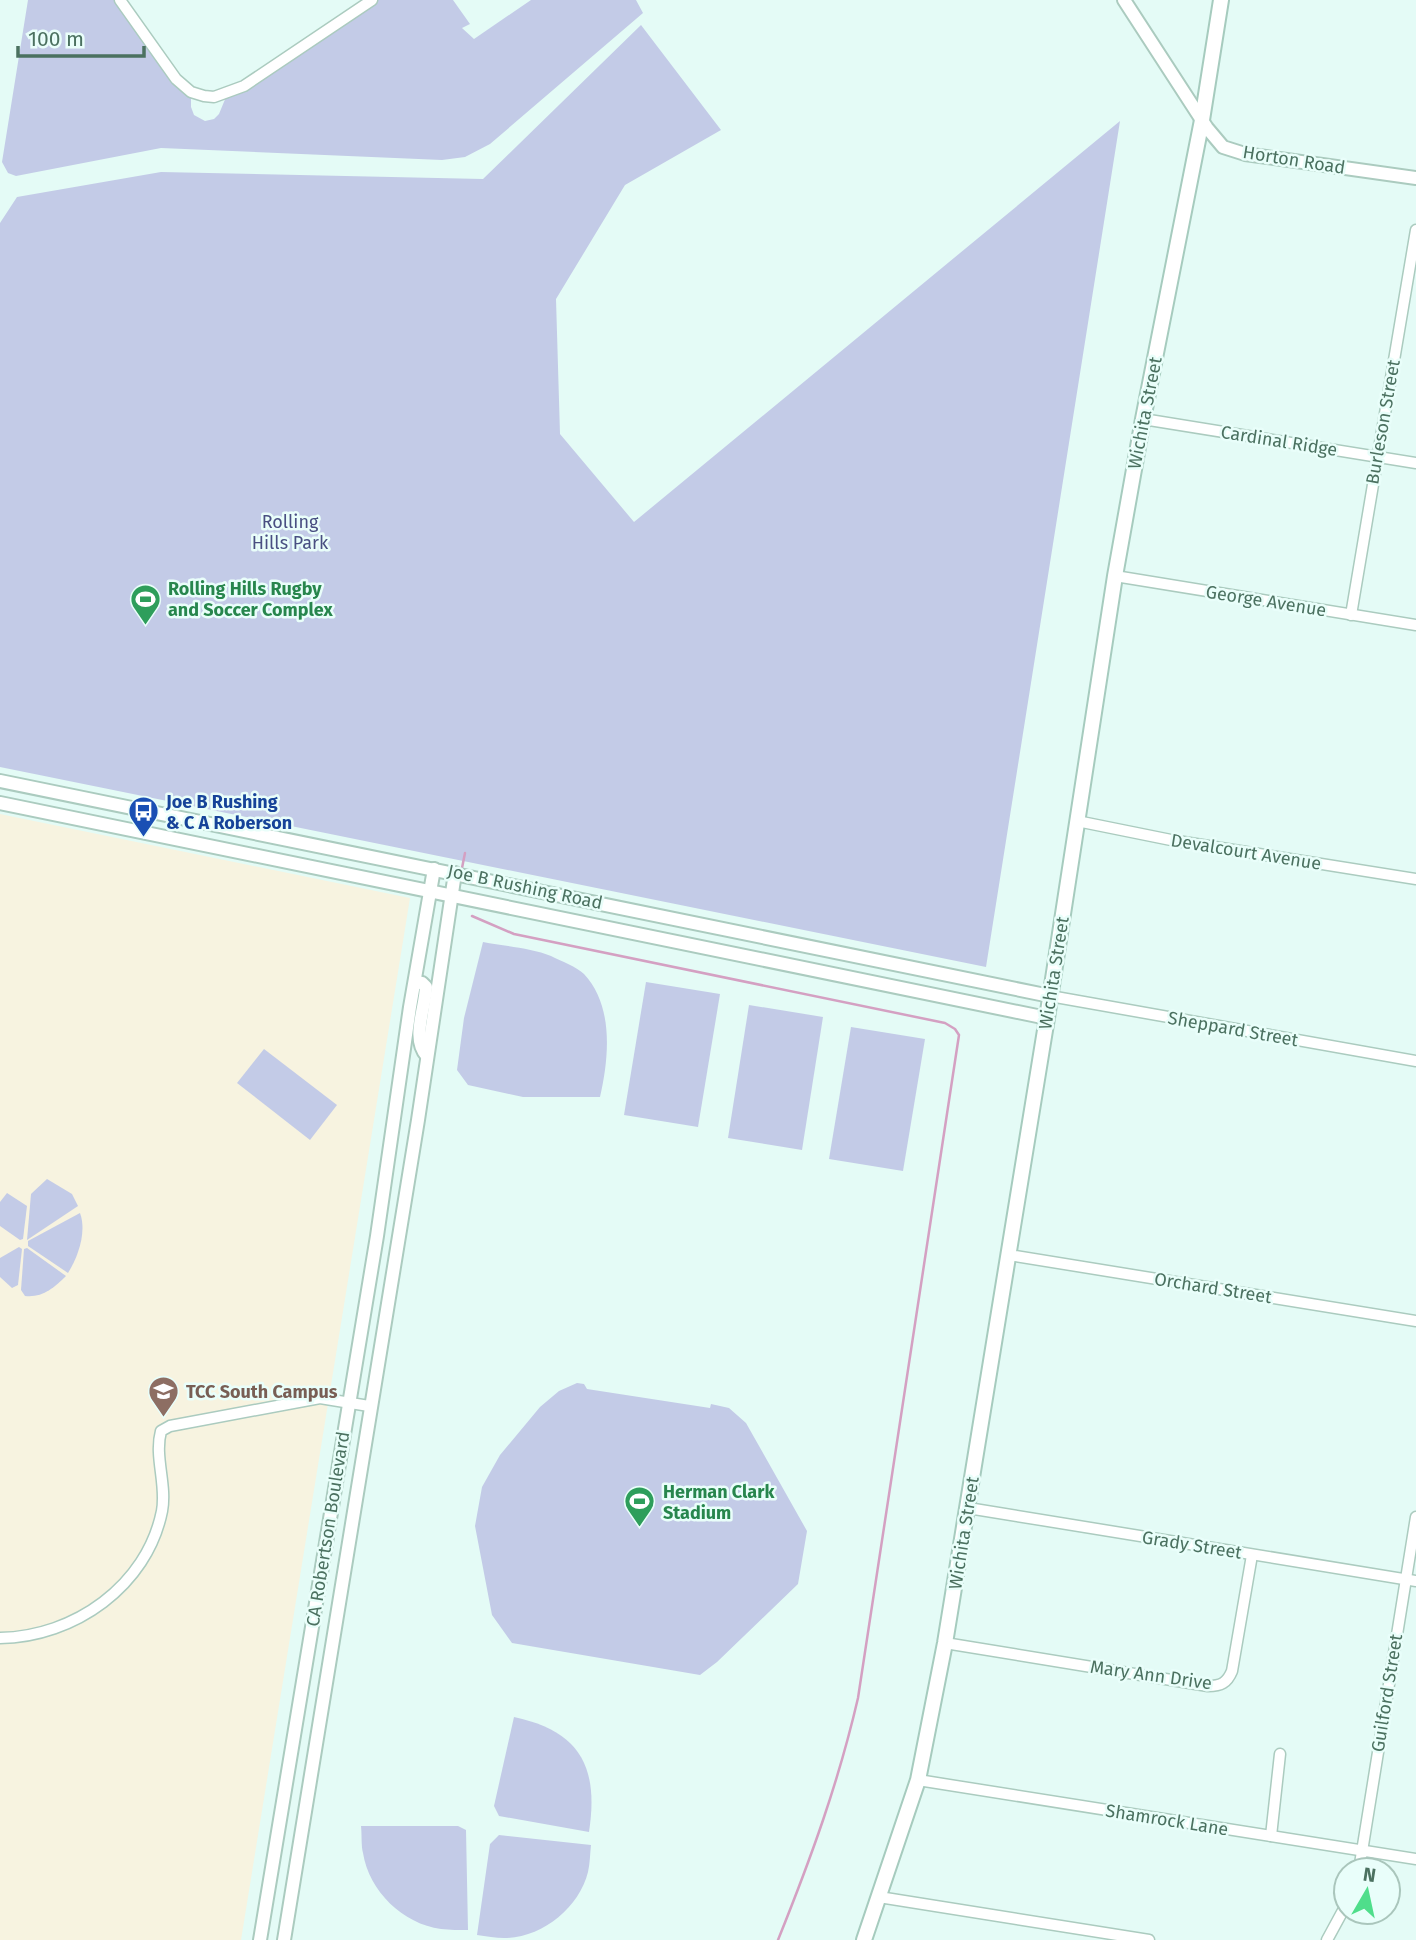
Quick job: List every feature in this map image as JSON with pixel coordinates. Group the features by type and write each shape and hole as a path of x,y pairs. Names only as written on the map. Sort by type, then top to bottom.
{"main road":[{"name":"Wichita Street","path":"864,1940 918,1780 945,1643 1047,1018 1115,576 1202,120 1221,0"}],"street":[{"path":"120,0 176,79 191,92 214,97 244,86 372,0"},
{"name":"Horton Road","path":"1124,0 1217,142 1231,150 1416,178"},
{"name":"Burleson Street","path":"1351,615 1416,230"},
{"name":"Cardinal Ridge","path":"1143,419 1416,463"},
{"name":"George Avenue","path":"1115,576 1416,625"},
{"path":"0,803 2,781"},
{"name":"Joe B Rushing Road","path":"2,781 1050,996"},
{"name":"Joe B Rushing Road","path":"0,803 1047,1018"},
{"path":"165,837 170,816"},
{"name":"Devalcourt Avenue","path":"1077,821 1171,840 1416,878"},
{"name":"CA Robertson Boulevard","path":"260,1940 377,1236 434,869"},
{"name":"CA Robertson Boulevard","path":"284,1940 369,1406 418,1120 455,873"},
{"path":"415,982 426,987 418,1040 427,1056"},
{"name":"Sheppard Street","path":"1050,996 1416,1061"},
{"path":"394,1117 418,1120"},
{"path":"377,1236 397,1239"},
{"name":"Orchard Street","path":"1009,1255 1416,1321"},
{"path":"0,1638 33,1634 75,1620 107,1600 135,1571 153,1540 162,1511 163,1492 158,1443 161,1431 170,1426 320,1398 369,1406"},
{"name":"Grady Street","path":"968,1508 1411,1580"},
{"name":"Guilford Street","path":"1362,1856 1411,1580 1416,1517"},
{"name":"Mary Ann Drive","path":"945,1643 1220,1686 1228,1681 1232,1671 1252,1555"},
{"path":"303,1678 326,1681"},
{"path":"1271,1836 1280,1754"},
{"name":"Shamrock Lane","path":"918,1780 1416,1859"},
{"path":"274,1849 298,1851"},
{"path":"879,1897 1085,1935 1149,1940"}],"shaded area":[{"name":"TCC South Campus","path":"0,814 410,898 241,1940 0,1940"}],"green space":[{"path":"28,0 117,0 165,72 191,96 194,115 205,121 214,119 219,114 226,97 256,81 377,0 453,0 470,24 462,28 474,39 531,0 636,0 643,13 490,144 465,157 442,160 161,148 16,176 8,173 2,162"},
{"name":"Rolling Hills Park","path":"641,25 721,130 625,185 556,299 560,434 634,522 1120,121 986,967 0,767 0,223 17,197 161,172 483,179"},
{"path":"483,942 551,956 584,974 594,987 605,1017 607,1033 606,1066 600,1097 523,1097 468,1085 457,1070 464,1018"},
{"path":"646,982 720,994 698,1127 624,1115"},
{"path":"749,1005 823,1017 802,1150 728,1138"},
{"path":"851,1027 925,1039 903,1171 829,1159"},
{"path":"264,1049 337,1105 310,1140 237,1083"},
{"path":"47,1179 72,1194 78,1206 27,1240 31,1194"},
{"path":"7,1193 27,1206 23,1239 20,1240 0,1226 0,1202"},
{"path":"80,1213 80,1244 68,1273 28,1246 28,1241"},
{"path":"19,1247 22,1249 18,1285 12,1288 0,1277 0,1258"},
{"path":"27,1248 66,1276 42,1294 25,1296 21,1290 24,1249"},
{"name":"Herman Clark Stadium","path":"577,1383 584,1384 587,1389 710,1408 711,1404 729,1408 746,1423 807,1531 798,1584 700,1675 512,1643 492,1615 475,1526 482,1487 500,1455 540,1407 559,1391"},
{"path":"514,1717 537,1723 555,1732 569,1742 580,1755 591,1789 589,1832 499,1816 494,1806"},
{"path":"361,1826 458,1826 466,1830 468,1930 427,1926 401,1913 390,1903 372,1880 367,1867 362,1850"},
{"path":"499,1835 591,1845 588,1872 576,1898 545,1927 518,1937 477,1935 490,1844"}],"waterway":[{"path":"462,868 465,853"},
{"path":"472,916 514,934 945,1023 959,1035 858,1698 823,1821 778,1940"}],"place":[{"name":"Rolling Hills Rugby and Soccer Complex","path":"145,626"},
{"name":"Joe B Rushing & C A Roberson","path":"143,839"},
{"name":"TCC South Campus","path":"163,1419"},
{"name":"Herman Clark Stadium","path":"640,1529"}]}
